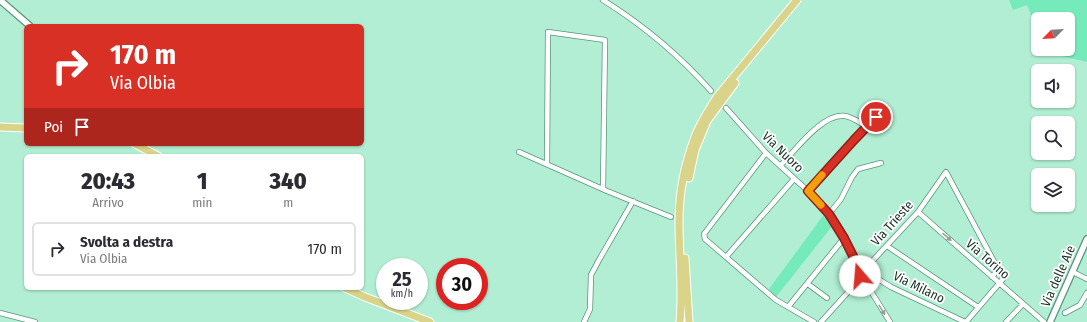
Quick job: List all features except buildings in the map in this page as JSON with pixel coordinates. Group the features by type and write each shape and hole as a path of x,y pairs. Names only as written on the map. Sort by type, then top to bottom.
{"main road":[{"path":"680,322 682,303 679,220 686,165 695,137 717,97 797,0"},
{"path":"689,322 684,221 686,194 695,150 707,121 720,102 755,56 802,0"},
{"path":"0,127 24,128"},
{"path":"139,146 155,154"},
{"path":"148,146 155,154"},
{"path":"349,290 430,322"}],"street":[{"path":"0,0 28,24"},
{"path":"603,0 623,12 663,44 692,69 711,91"},
{"path":"547,164 548,32 605,40 603,189"},
{"name":"Via Nuoro","path":"726,108 766,153 808,191 829,214 863,271 869,288 890,322"},
{"path":"780,166 818,126 830,118 843,116 851,117 867,127"},
{"path":"808,191 876,117"},
{"path":"519,152 603,189 672,217"},
{"path":"766,153 704,234 705,239 776,300 814,322"},
{"path":"829,214 841,199 852,177 858,169 881,164"},
{"name":"Via Trieste","path":"821,322 859,280 863,271 918,212 946,172 998,269"},
{"path":"726,257 794,178"},
{"path":"584,322 590,309 591,275 633,201"},
{"name":"Via Torino","path":"918,212 1044,322"},
{"path":"788,307 844,238"},
{"name":"Via delle Aie","path":"1050,322 1087,239"},
{"path":"887,246 978,307"},
{"path":"965,322 1003,279 1002,273 998,269 992,277"},
{"name":"Via Milano","path":"863,271 891,287 965,322"},
{"path":"1073,272 1087,279"},
{"path":"808,284 827,298"},
{"path":"1065,313 1080,305 1087,293"},
{"path":"1006,322 1023,304"},
{"path":"0,313 35,322"}],"green space":[{"path":"1009,0 1087,0 1087,62 1062,56 1075,56 1075,12 1031,12 1031,15 1027,5 1013,10"},
{"path":"825,213 833,225 776,297 769,289"}],"slow traffic":[{"path":"821,205 808,191 822,175"}],"route":[{"path":"860,276 862,272 844,238 829,214 808,191 876,117"}]}
